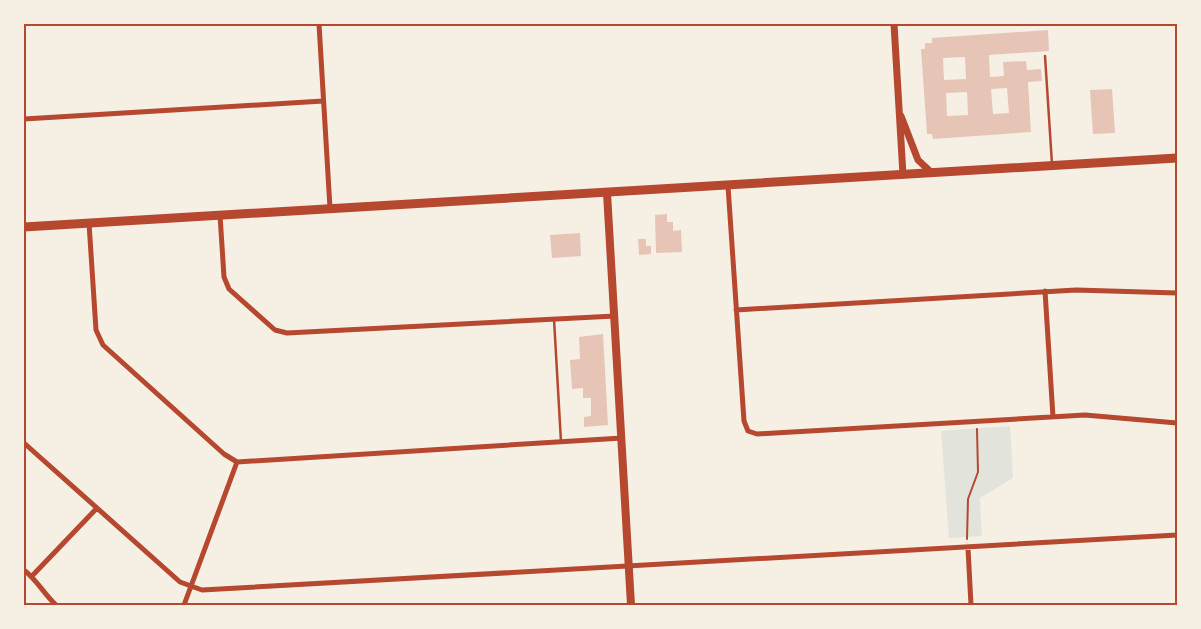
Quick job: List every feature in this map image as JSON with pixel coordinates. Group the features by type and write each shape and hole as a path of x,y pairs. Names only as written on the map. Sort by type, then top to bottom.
{"main road":[{"path":"24,227 1177,158"},
{"path":"607,193 631,605"}],"street":[{"path":"319,24 330,208"},
{"path":"894,24 903,174"},
{"path":"24,119 323,101"},
{"path":"899,111 918,160 932,173"},
{"path":"728,186 744,421 748,431 757,434 1085,415 1177,423"},
{"path":"220,215 224,277 229,289 275,330 287,333 614,316"},
{"path":"89,223 96,330 103,345 224,454 237,462 622,438"},
{"path":"736,310 1045,291 1177,293"},
{"path":"1045,291 1052,417"},
{"path":"24,443 173,576 191,587 223,590 968,548 1163,534 1177,535"},
{"path":"184,605 237,462"},
{"path":"32,576 97,508"},
{"path":"968,548 971,605"},
{"path":"24,570 32,576 56,605"}],"lane":[{"path":"1044,56 1052,166"},
{"path":"554,319 562,442"}],"path":[{"path":"968,548 968,504 978,472 977,421"}],"shaded area":[{"path":"1010,426 1013,478 980,498 982,536 949,538 941,431"}],"building":[{"path":"1048,30 1049,51 989,55 990,77 1004,76 1003,62 1026,61 1027,70 1041,69 1042,81 1028,82 1031,132 933,139 932,134 927,134 921,49 925,49 925,43 932,43 932,38","holes":["965,57 966,79 944,80 943,58","1007,88 1009,113 993,114 991,89","967,92 968,115 947,116 946,93"]},
{"path":"1112,89 1115,133 1093,134 1090,90"},
{"path":"667,214 667,222 673,222 673,231 681,230 682,252 656,253 655,215"},
{"path":"580,233 581,256 552,258 550,235"},
{"path":"638,239 646,239 646,246 651,246 651,254 639,255"},
{"path":"603,334 608,425 584,427 584,417 591,416 591,398 583,398 583,388 572,389 570,360 580,359 579,337"}]}
